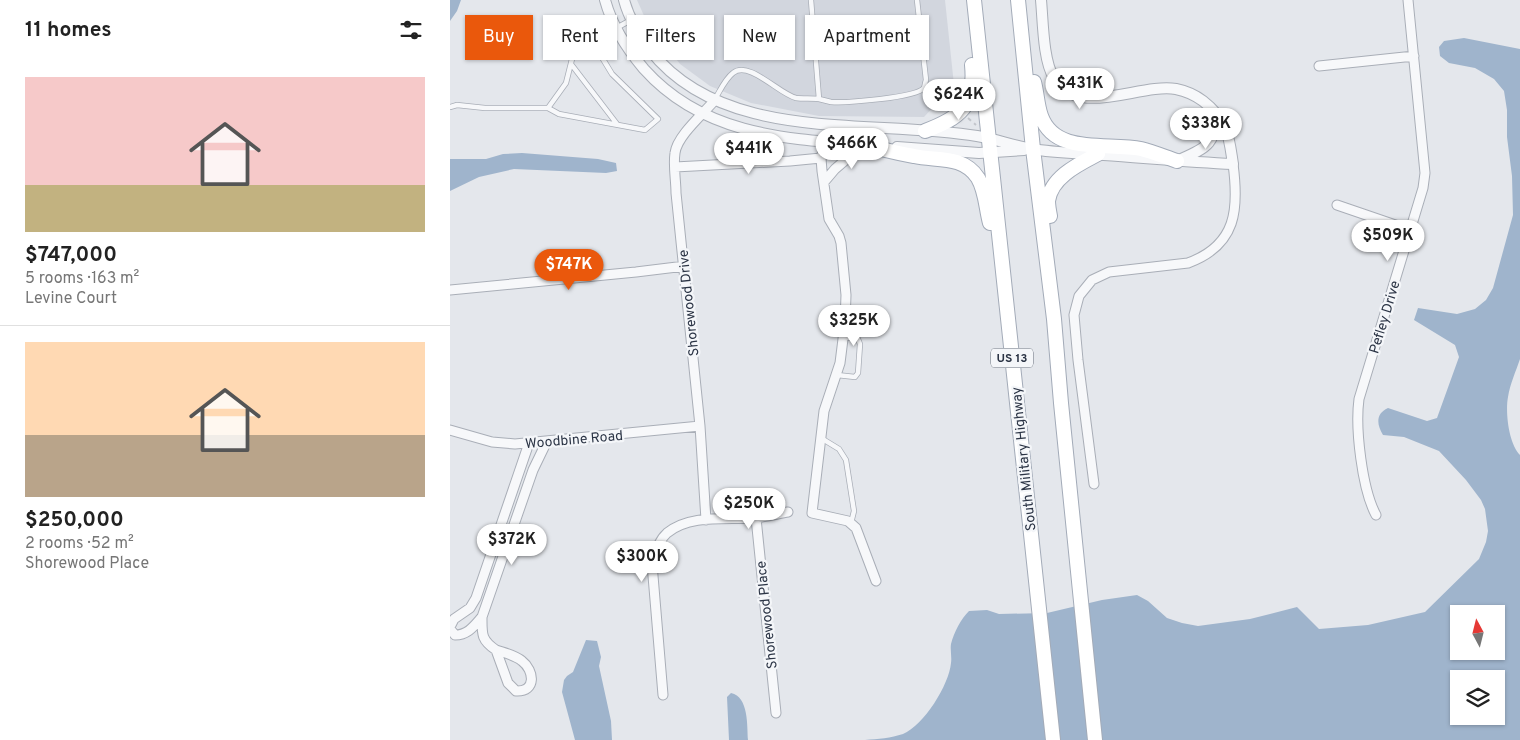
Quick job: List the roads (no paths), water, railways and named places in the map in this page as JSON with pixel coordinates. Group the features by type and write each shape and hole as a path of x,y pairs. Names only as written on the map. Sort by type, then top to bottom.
{"main road":[{"path":"925,131 946,123 955,117 961,111 972,91 973,80 966,0"},
{"name":"South Military Highway","path":"974,0 1053,740"},
{"path":"1018,0 1033,149 1054,319 1095,740"},
{"path":"1021,23 1040,116 1052,132 1074,144 1140,149 1177,161"},
{"path":"860,144 916,157 952,160 968,167 978,178 983,191 1002,275"},
{"path":"1054,319 1055,262 1048,202 1050,194 1061,178 1070,170 1098,154"}],"street":[{"path":"605,0 611,15"},
{"path":"624,0 629,15"},
{"path":"1041,0 1048,64 1050,72 1062,88 1072,95 1092,99 1162,88 1187,92 1200,99 1214,111 1225,126 1233,164 1236,208 1227,232 1210,252 1188,263 1109,272 1092,280 1079,296 1074,315 1094,484"},
{"name":"Pefley Drive","path":"1376,515 1367,494 1358,428 1359,399 1423,188 1424,173 1408,0"},
{"path":"617,30 627,48 652,78 670,95 724,124 753,131 783,137 979,153 1033,149 1233,164"},
{"path":"1319,66 1414,56"},
{"path":"660,60 668,70 684,83 715,100 742,110 774,118 977,136 1033,149"},
{"name":"Shorewood Drive","path":"706,520 700,426 675,167 676,149 687,131 715,100"},
{"path":"1177,161 1201,150 1212,139 1215,132 1214,111"},
{"path":"876,581 859,534 852,523 812,513 827,401 840,363 846,295 841,243 829,219 821,158 826,141 835,134 843,131 860,132 894,129"},
{"path":"824,182 835,169 856,152 860,144"},
{"path":"675,167 821,158"},
{"path":"1337,205 1410,230"},
{"path":"450,290 685,266"},
{"name":"Woodbine Road","path":"450,430 492,442 530,443 700,426"},
{"path":"496,650 508,683 516,691 525,690 532,680 532,674 528,667 514,656 496,650 487,644 483,639 482,617 533,470 548,442"},
{"path":"482,617 468,632 461,635 455,635 450,628 454,619 470,608 476,598 530,443"},
{"path":"663,696 652,564 658,545 666,534 688,522 756,518 788,512"},
{"name":"Shorewood Place","path":"756,518 776,713"}],"lane":[{"path":"811,0 819,99"},
{"path":"715,100 726,80 734,72 743,70 755,74 795,98 819,99 829,102 852,102 916,93 924,88 926,80 917,0"},
{"path":"548,108 566,83 572,60"},
{"path":"450,105 485,108 548,108 559,114 645,130 658,119 612,74 604,60"},
{"path":"571,64 618,124"},
{"path":"837,375 855,376 858,373 860,344 858,339 843,337"},
{"path":"821,437 840,449 846,460 854,511 852,523"}],"water":[{"path":"450,0 461,0 457,11 450,21"},
{"path":"1464,38 1520,49 1520,359 1509,392 1507,411 1513,444 1520,455 1520,740 865,740 903,734 919,722 927,713 946,682 951,663 952,639 969,611 987,610 999,614 1047,613 1102,600 1137,595 1148,601 1167,618 1198,626 1250,619 1297,607 1319,629 1368,625 1425,612 1479,559 1488,531 1485,509 1481,500 1466,480 1439,451 1404,437 1383,435 1378,420 1381,413 1388,408 1427,421 1437,418 1459,357 1455,345 1414,320 1418,308 1457,314 1475,309 1486,300 1493,288 1513,215 1512,176 1504,91 1494,79 1475,68 1449,63 1440,56 1439,47 1444,41"},
{"path":"522,153 598,159 616,163 617,171 606,173 514,169 479,177 450,191 450,159 486,159 503,154"},
{"path":"586,640 597,641 601,657 599,666 611,721 612,740 575,740 562,692 564,680 573,672"},
{"path":"731,693 741,700 744,706 748,740 729,740 727,697"}]}
